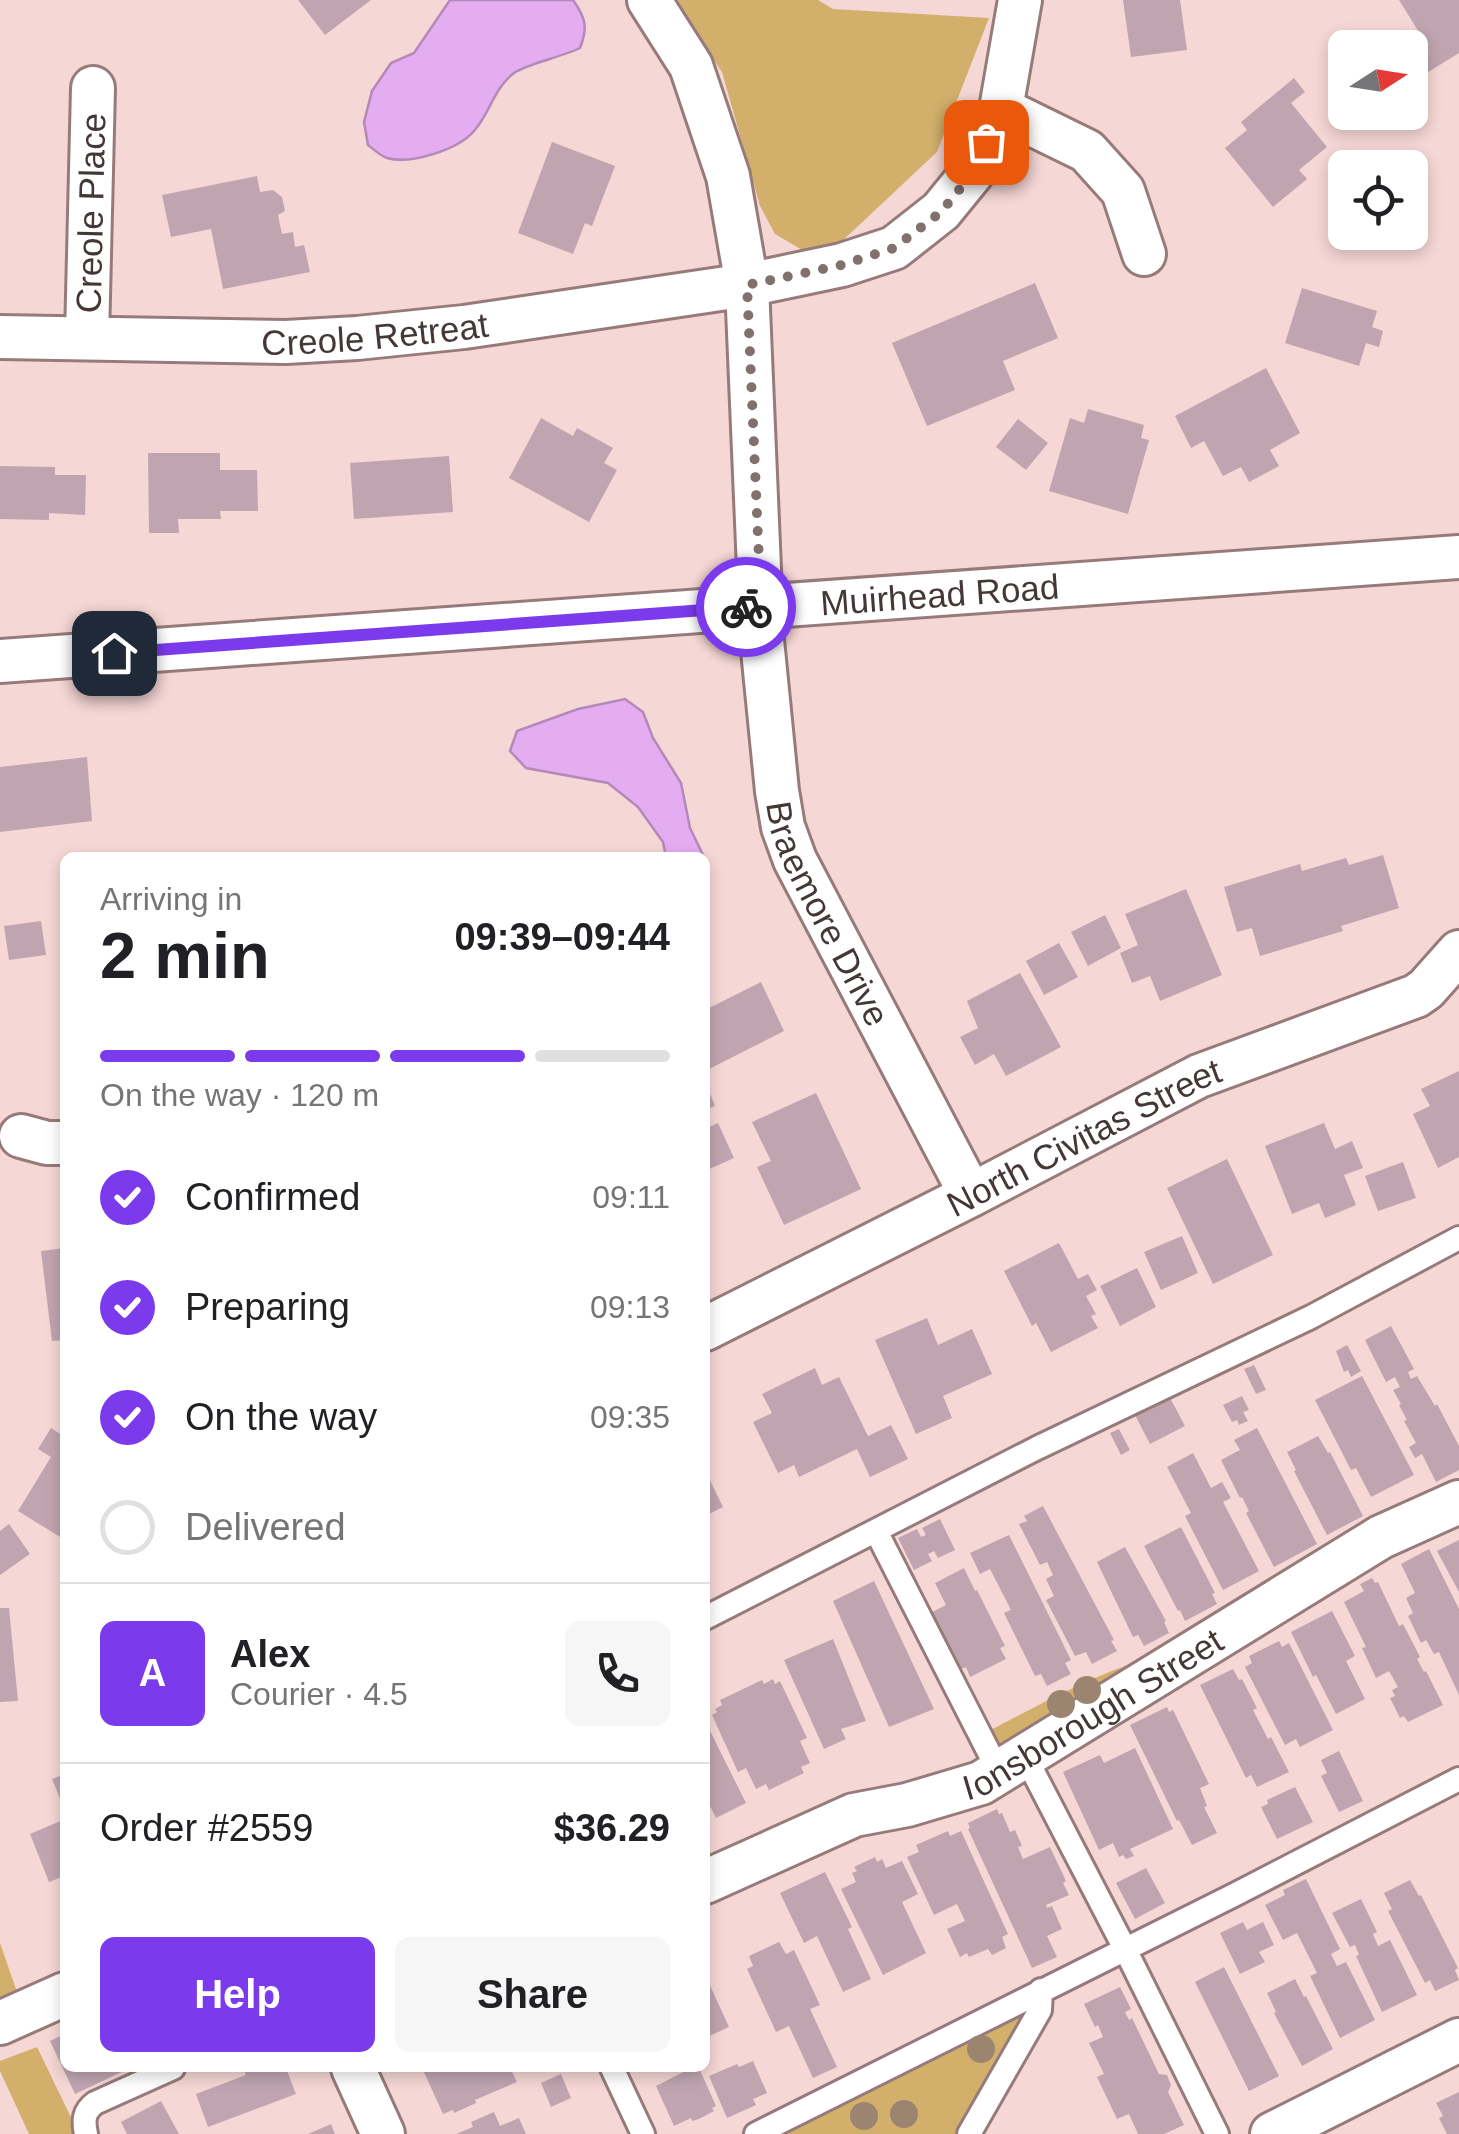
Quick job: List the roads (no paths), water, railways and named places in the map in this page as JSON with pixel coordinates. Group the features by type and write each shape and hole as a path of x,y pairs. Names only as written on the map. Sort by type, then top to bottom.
{"street":[{"name":"Braemore Drive","path":"649,0 691,66 728,176 747,285 761,606 783,827 803,876 970,1195"},
{"name":"Creole Retreat","path":"0,337 286,342 357,338 464,327 747,285 842,265 894,248 941,212 972,174 1000,110 1020,0"},
{"name":"Creole Place","path":"87,338 93,88"},
{"path":"1000,110 1087,151 1122,190 1144,254"},
{"name":"Muirhead Road","path":"0,662 1459,557"},
{"name":"North Civitas Street","path":"710,1327 1200,1076 1416,996 1459,952"},
{"path":"21,1136 60,1144"},
{"name":"Ionsborough Street","path":"710,1880 854,1816 982,1783 1381,1537 1459,1502"},
{"path":"0,2023 60,1996"},
{"path":"1272,2134 1459,2040"},
{"path":"355,2072 383,2134"}],"lane":[{"path":"710,1615 1038,1448 1310,1317 1459,1238"},
{"path":"876,1530 1013,1766 1126,1949 1217,2134"},
{"path":"756,2134 1459,1779"},
{"path":"969,2134 1040,2010 1041,1990"},
{"path":"86,2134 83,2123 87,2109 95,2102 164,2072"},
{"path":"614,2072 643,2134"}]}
